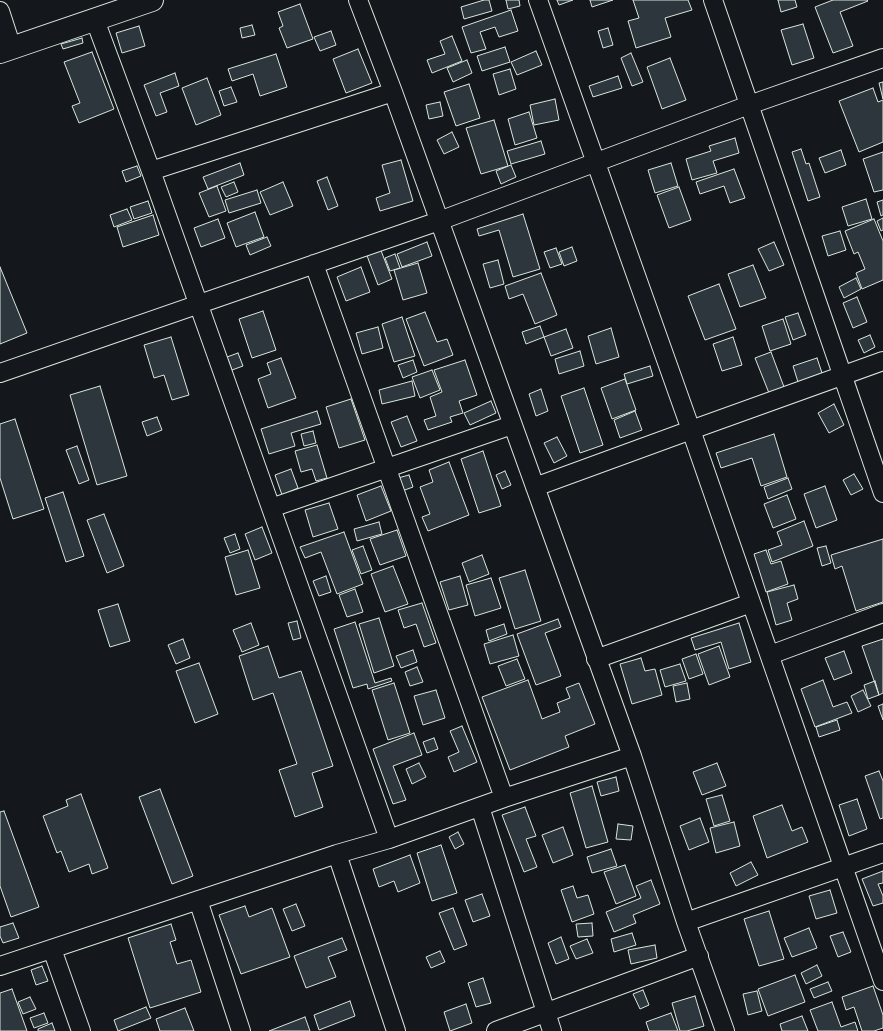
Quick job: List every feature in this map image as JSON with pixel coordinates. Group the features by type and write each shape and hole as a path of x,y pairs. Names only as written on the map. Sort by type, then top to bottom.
{"street":[{"path":"0,11 6,50 152,0"},
{"path":"358,0 393,92 596,660 632,756 686,922 725,1031"},
{"path":"538,0 691,430 883,981"},
{"path":"713,0 883,493"},
{"path":"95,20 199,305 389,839"},
{"path":"0,373 439,221 749,105 883,58"},
{"path":"151,172 393,92"},
{"path":"314,264 504,798"},
{"path":"535,487 883,361"},
{"path":"271,508 512,425"},
{"path":"596,660 751,603"},
{"path":"770,655 883,613"},
{"path":"0,966 337,854 389,839 504,798 632,756"},
{"path":"480,807 552,1031"},
{"path":"686,922 883,853"},
{"path":"337,854 396,1031"},
{"path":"198,900 240,1031"},
{"path":"52,949 81,1031"},
{"path":"496,1031 699,956"}],"building":[{"path":"484,0 489,0 492,11 464,19 461,7"},
{"path":"506,0 519,0 520,6 508,9"},
{"path":"557,0 573,0 559,5"},
{"path":"590,0 613,0 592,7"},
{"path":"633,0 688,0 692,10 665,18 671,37 636,48 628,21 639,18"},
{"path":"778,0 795,0 797,7 781,12"},
{"path":"833,0 868,1 840,12 853,46 833,53 815,7"},
{"path":"300,4 313,39 287,48 279,28 283,26 278,12"},
{"path":"511,10 518,31 499,37 495,27 480,32 486,49 471,53 462,27"},
{"path":"803,24 814,58 792,65 781,30"},
{"path":"252,25 255,35 242,38 240,28"},
{"path":"139,26 145,46 122,53 116,33"},
{"path":"608,28 613,45 603,48 598,31"},
{"path":"331,31 336,45 320,51 314,37"},
{"path":"452,36 462,61 432,73 427,60 445,54 440,41"},
{"path":"82,38 83,43 63,49 61,44"},
{"path":"505,47 510,62 482,71 477,56"},
{"path":"358,49 372,83 346,93 333,59"},
{"path":"536,51 542,65 517,75 511,62"},
{"path":"92,52 114,109 79,123 72,106 80,103 64,62"},
{"path":"631,53 643,82 632,86 621,58"},
{"path":"276,54 287,87 260,96 253,74 232,81 228,69"},
{"path":"670,58 686,100 662,109 647,67"},
{"path":"467,60 472,73 453,82 447,68"},
{"path":"510,69 516,89 499,95 493,74"},
{"path":"175,73 179,86 160,93 167,112 156,116 144,85"},
{"path":"618,76 622,88 593,97 589,86"},
{"path":"207,78 221,115 196,125 182,88"},
{"path":"883,82 883,99 879,83"},
{"path":"469,84 480,118 456,126 444,92"},
{"path":"231,87 237,102 224,106 219,91"},
{"path":"873,88 878,102 883,100 883,142 859,152 839,101"},
{"path":"555,99 559,120 534,125 530,105"},
{"path":"440,102 443,116 429,119 426,105"},
{"path":"529,112 537,138 515,145 508,119"},
{"path":"494,120 508,166 481,174 466,128"},
{"path":"452,132 459,147 444,154 437,140"},
{"path":"735,138 739,153 713,161 717,173 692,180 686,159 711,151 709,146"},
{"path":"541,141 545,154 511,164 507,151"},
{"path":"801,149 806,164 809,163 820,197 808,201 792,152"},
{"path":"841,150 846,165 825,173 819,158"},
{"path":"883,152 883,190 874,192 863,159"},
{"path":"401,160 413,201 380,211 376,198 390,193 382,165"},
{"path":"240,163 244,175 208,189 203,177"},
{"path":"671,163 678,186 655,193 648,170"},
{"path":"511,165 516,177 501,184 496,171"},
{"path":"137,166 141,176 126,182 122,171"},
{"path":"734,169 745,198 730,203 724,186 700,194 696,182"},
{"path":"327,177 338,206 328,210 317,181"},
{"path":"234,182 238,192 226,197 221,187"},
{"path":"283,182 293,206 270,215 260,192"},
{"path":"217,186 226,211 209,217 199,193"},
{"path":"679,187 691,220 669,228 657,195"},
{"path":"257,190 261,203 229,213 225,200"},
{"path":"866,199 872,219 848,226 842,207"},
{"path":"883,200 883,215 881,216 877,202"},
{"path":"148,201 152,213 134,219 130,207"},
{"path":"127,209 132,220 114,227 110,215"},
{"path":"255,212 264,237 236,247 227,223"},
{"path":"523,214 540,269 513,277 499,230 479,236 477,229"},
{"path":"153,215 159,235 123,247 117,227"},
{"path":"883,218 883,230 881,231 877,221"},
{"path":"218,219 225,238 201,247 194,228"},
{"path":"874,219 883,241 883,280 862,289 856,273 865,269 858,252 854,254 845,231"},
{"path":"840,231 846,250 828,256 822,236"},
{"path":"267,237 271,246 250,255 246,245"},
{"path":"427,242 432,256 402,267 397,254"},
{"path":"774,242 784,265 769,271 758,249"},
{"path":"572,247 577,261 564,266 559,252"},
{"path":"380,248 392,279 378,285 366,253"},
{"path":"556,248 562,264 550,268 544,252"},
{"path":"395,254 400,268 390,271 385,258"},
{"path":"498,260 504,284 490,288 483,264"},
{"path":"418,263 427,293 403,300 394,270"},
{"path":"753,265 766,298 740,307 728,274"},
{"path":"0,267 27,333 0,344"},
{"path":"361,267 370,292 346,301 337,277"},
{"path":"541,273 557,315 535,324 523,294 509,299 505,286"},
{"path":"856,278 861,289 844,298 839,287"},
{"path":"719,284 736,329 705,340 688,296"},
{"path":"857,297 867,322 853,328 843,303"},
{"path":"263,311 276,350 252,358 239,319"},
{"path":"425,312 437,342 447,339 453,355 424,366 406,319"},
{"path":"798,313 806,335 793,340 785,317"},
{"path":"402,317 415,356 394,362 382,324"},
{"path":"783,319 791,344 770,351 762,326"},
{"path":"540,326 544,337 526,344 522,332"},
{"path":"378,327 383,348 362,354 356,333"},
{"path":"611,328 619,357 596,364 588,336"},
{"path":"566,329 573,348 551,356 544,337"},
{"path":"870,335 875,347 864,353 858,340"},
{"path":"171,337 189,395 172,400 164,375 154,378 144,345"},
{"path":"733,337 742,365 722,371 713,344"},
{"path":"580,351 584,366 559,374 555,359"},
{"path":"771,352 784,387 769,393 755,358"},
{"path":"238,353 243,366 232,370 227,357"},
{"path":"281,358 296,398 268,408 258,379 271,374 267,363"},
{"path":"817,358 822,373 798,382 793,366"},
{"path":"413,360 417,372 403,378 398,365"},
{"path":"465,360 477,395 459,401 463,413 450,417 452,422 428,430 424,420 436,416 430,397 442,392 434,370"},
{"path":"650,366 653,376 627,384 624,374"},
{"path":"432,370 440,390 420,398 412,377"},
{"path":"625,379 636,410 612,419 601,388"},
{"path":"412,381 415,396 382,404 379,390"},
{"path":"100,386 127,476 97,485 70,395"},
{"path":"584,388 603,445 580,453 561,396"},
{"path":"541,389 548,411 536,416 529,394"},
{"path":"351,399 365,440 339,448 326,407"},
{"path":"491,401 496,413 470,425 464,413"},
{"path":"834,404 844,425 829,433 818,413"},
{"path":"317,411 321,424 291,433 295,446 269,454 261,429"},
{"path":"635,411 642,430 620,438 614,420"},
{"path":"407,416 417,441 401,447 391,422"},
{"path":"157,417 162,430 147,436 142,422"},
{"path":"15,419 44,509 13,519 0,478 0,424"},
{"path":"313,431 316,443 304,446 301,434"},
{"path":"774,434 787,477 761,486 752,458 721,468 716,453"},
{"path":"557,437 567,456 554,463 544,443"},
{"path":"317,445 327,478 316,481 312,469 301,472 295,451"},
{"path":"77,446 89,480 79,484 66,450"},
{"path":"483,451 501,506 479,513 461,459"},
{"path":"449,462 469,515 428,531 422,517 430,514 420,487 433,482 429,470"},
{"path":"291,469 298,488 282,495 275,475"},
{"path":"505,471 511,485 502,489 496,475"},
{"path":"854,474 863,489 851,495 843,480"},
{"path":"409,475 413,487 402,491 398,478"},
{"path":"788,478 792,489 768,499 764,487"},
{"path":"381,486 391,511 366,521 357,495"},
{"path":"825,486 837,520 816,528 804,494"},
{"path":"63,492 84,556 66,562 45,498"},
{"path":"787,495 796,519 773,528 764,504"},
{"path":"329,503 338,529 313,537 305,510"},
{"path":"104,514 124,566 107,573 87,520"},
{"path":"804,521 813,546 772,562 768,550 782,545 777,532"},
{"path":"379,522 382,534 357,541 354,529"},
{"path":"262,527 272,553 255,560 245,534"},
{"path":"397,530 406,556 380,565 370,539"},
{"path":"344,532 363,584 337,594 321,552 305,558 300,547"},
{"path":"235,534 240,549 230,553 224,538"},
{"path":"883,539 883,602 856,611 842,566 835,569 831,555"},
{"path":"363,546 372,570 361,574 352,550"},
{"path":"826,546 831,563 822,566 817,548"},
{"path":"248,550 260,588 236,595 225,557"},
{"path":"766,550 771,564 781,561 788,584 766,592 754,554"},
{"path":"482,555 489,574 469,582 462,563"},
{"path":"393,566 408,604 385,612 371,574"},
{"path":"525,570 541,621 515,629 499,578"},
{"path":"326,576 331,592 319,596 313,581"},
{"path":"460,576 468,605 449,610 440,582"},
{"path":"491,578 501,608 475,616 466,585"},
{"path":"794,585 798,599 787,603 792,620 776,625 767,592"},
{"path":"355,589 363,612 347,617 339,595"},
{"path":"422,603 436,643 424,647 416,624 404,628 398,610"},
{"path":"118,604 130,641 110,647 98,610"},
{"path":"379,618 394,666 374,673 359,624"},
{"path":"558,619 561,627 545,633 561,676 536,685 517,634"},
{"path":"297,621 301,638 293,640 288,623"},
{"path":"355,622 375,683 391,678 392,681 368,689 367,684 353,688 334,629"},
{"path":"251,623 259,645 242,652 233,630"},
{"path":"739,623 751,662 729,669 721,642 695,650 691,638"},
{"path":"504,624 507,634 489,641 486,630"},
{"path":"513,635 519,656 490,664 484,644"},
{"path":"183,639 190,658 176,664 168,645"},
{"path":"883,639 883,693 879,695 862,646"},
{"path":"268,646 279,678 301,671 333,766 312,773 323,807 295,817 279,770 297,764 273,693 253,700 239,656"},
{"path":"719,646 730,677 709,685 698,654"},
{"path":"413,650 417,662 401,668 396,656"},
{"path":"844,651 852,673 834,680 825,658"},
{"path":"696,654 703,674 689,679 682,659"},
{"path":"641,658 645,671 655,669 662,695 632,704 620,664"},
{"path":"517,659 525,679 506,686 498,666"},
{"path":"199,663 218,714 195,723 176,671"},
{"path":"680,664 686,681 665,687 660,670"},
{"path":"417,667 423,682 410,686 405,672"},
{"path":"528,680 542,719 560,712 557,703 570,698 566,688 579,683 595,724 565,736 569,747 510,770 482,697"},
{"path":"823,680 833,707 847,702 852,713 815,727 801,689"},
{"path":"875,681 879,695 868,699 864,685"},
{"path":"394,683 410,733 388,740 372,690"},
{"path":"687,683 690,699 676,702 673,686"},
{"path":"436,690 445,718 423,725 414,696"},
{"path":"863,690 871,706 858,712 851,696"},
{"path":"883,704 883,720 878,706"},
{"path":"837,720 840,730 819,737 816,727"},
{"path":"462,726 477,762 454,772 448,757 459,752 450,731"},
{"path":"414,733 422,755 393,766 406,800 393,804 373,749"},
{"path":"434,738 438,749 427,753 423,742"},
{"path":"419,763 426,777 412,784 406,769"},
{"path":"717,763 726,786 702,795 693,772"},
{"path":"879,771 883,781 883,818 880,819 865,776"},
{"path":"616,777 619,791 601,796 597,782"},
{"path":"592,786 608,842 586,848 570,793"},
{"path":"160,789 193,876 172,884 139,797"},
{"path":"81,794 108,868 92,874 89,864 69,872 61,851 57,853 43,816 68,806 66,800"},
{"path":"722,795 730,821 714,826 706,799"},
{"path":"857,799 867,829 849,836 839,805"},
{"path":"782,805 792,831 802,827 808,842 767,858 753,816"},
{"path":"525,807 536,836 526,839 537,867 524,872 502,815"},
{"path":"4,811 39,907 11,917 0,886 0,812"},
{"path":"700,818 709,842 689,850 680,826"},
{"path":"734,822 740,846 716,853 710,828"},
{"path":"618,824 633,826 631,840 616,839"},
{"path":"563,827 573,855 553,863 542,835"},
{"path":"458,832 464,844 455,849 449,837"},
{"path":"441,845 457,893 432,901 417,853"},
{"path":"611,849 617,866 592,873 587,857"},
{"path":"410,855 420,883 398,892 394,881 379,887 373,869"},
{"path":"751,862 758,875 736,886 730,873"},
{"path":"625,865 636,896 616,904 604,872"},
{"path":"883,871 883,883 878,884 883,896 883,903 873,906 862,879"},
{"path":"651,880 660,904 633,915 636,923 614,932 606,912 641,898 636,886"},
{"path":"573,886 577,898 588,895 594,914 572,922 561,890"},
{"path":"830,890 837,913 816,919 809,896"},
{"path":"482,894 490,916 473,922 465,900"},
{"path":"296,904 305,926 292,931 283,909"},
{"path":"245,906 249,917 272,908 290,957 241,974 219,915"},
{"path":"453,908 467,945 454,950 439,913"},
{"path":"769,911 784,959 759,966 744,919"},
{"path":"13,923 19,938 3,943 0,936 0,927"},
{"path":"592,923 593,936 578,937 576,924"},
{"path":"171,924 176,940 170,942 177,964 191,960 201,992 150,1008 128,938"},
{"path":"809,928 817,948 792,957 784,938"},
{"path":"843,932 851,952 838,957 830,936"},
{"path":"632,933 636,945 614,952 611,939"},
{"path":"561,937 569,959 556,964 548,943"},
{"path":"342,938 347,950 328,957 336,977 306,988 294,956"},
{"path":"587,939 593,953 576,959 570,946"},
{"path":"655,945 657,958 631,964 628,950"},
{"path":"440,951 445,962 431,968 426,957"},
{"path":"817,965 822,976 806,984 801,973"},
{"path":"42,966 48,981 36,985 31,970"},
{"path":"795,975 805,1002 768,1016 758,989"},
{"path":"483,978 491,1003 476,1007 468,983"},
{"path":"828,982 832,991 814,998 810,989"},
{"path":"873,986 883,1015 883,1028 874,1031 862,1031 854,1007 846,1010 842,997"},
{"path":"12,989 27,1031 0,1031 0,993"},
{"path":"643,990 649,1005 640,1009 633,994"},
{"path":"757,991 762,1011 748,1015 743,994"},
{"path":"695,996 704,1026 687,1031 680,1031 672,1003"},
{"path":"30,997 36,1009 23,1014 18,1002"},
{"path":"350,1001 355,1016 319,1030 314,1015"},
{"path":"832,1002 841,1027 855,1022 858,1031 818,1031 810,1010"},
{"path":"466,1004 472,1023 450,1031 444,1012"},
{"path":"146,1007 151,1018 118,1031 114,1020"},
{"path":"185,1008 194,1031 160,1031 156,1019"},
{"path":"44,1013 48,1023 34,1028 30,1018"},
{"path":"671,1013 678,1031 649,1031 646,1022"},
{"path":"802,1016 808,1031 782,1031 780,1024"},
{"path":"305,1017 310,1031 269,1031"},
{"path":"52,1023 55,1031 38,1031 38,1029"}]}
